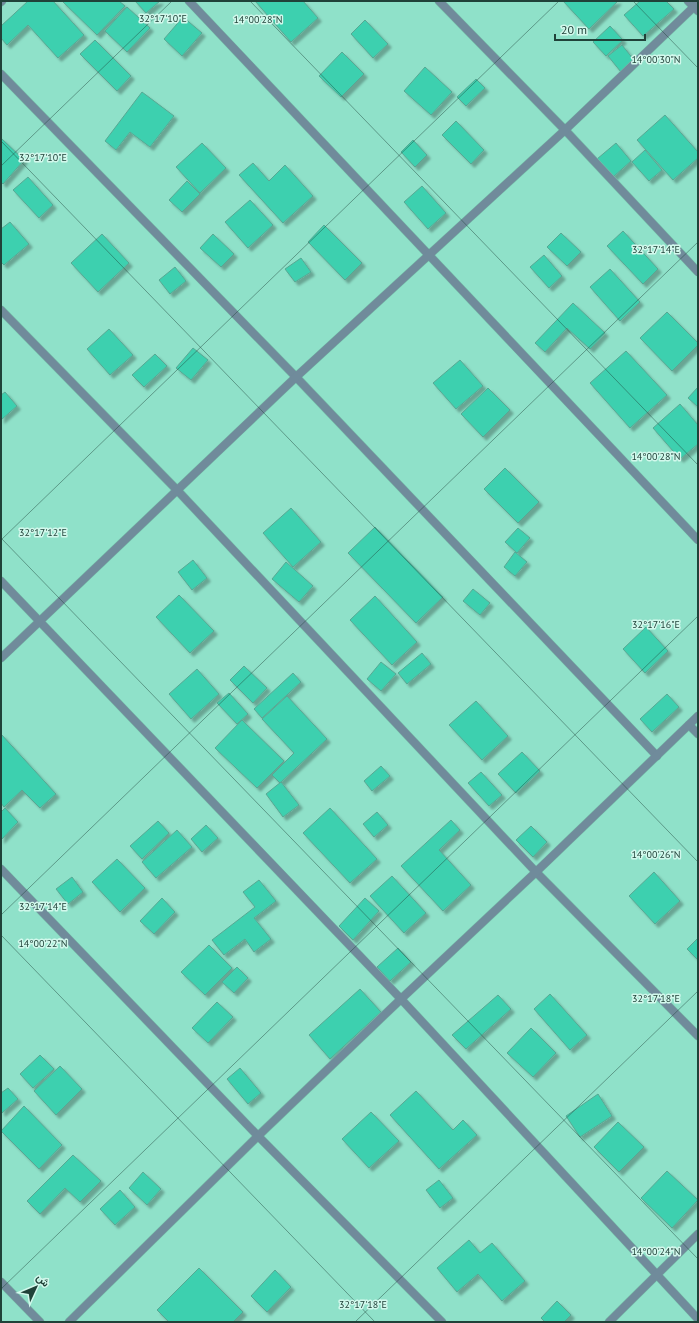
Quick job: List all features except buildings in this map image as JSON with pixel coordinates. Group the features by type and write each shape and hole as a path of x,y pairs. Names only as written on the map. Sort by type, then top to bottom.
{"street":[{"path":"189,1 698,540"},
{"path":"439,1 565,130 698,272"},
{"path":"1,658 296,376 565,130 695,5"},
{"path":"1,74 296,376 657,756"},
{"path":"1,310 177,490 536,872 698,1036"},
{"path":"1,581 41,621 401,999 698,1319"},
{"path":"69,1322 258,1136 698,716"},
{"path":"689,725 698,734"},
{"path":"1,869 258,1136 442,1322"},
{"path":"609,1322 698,1234"},
{"path":"1,1282 40,1322"}]}
